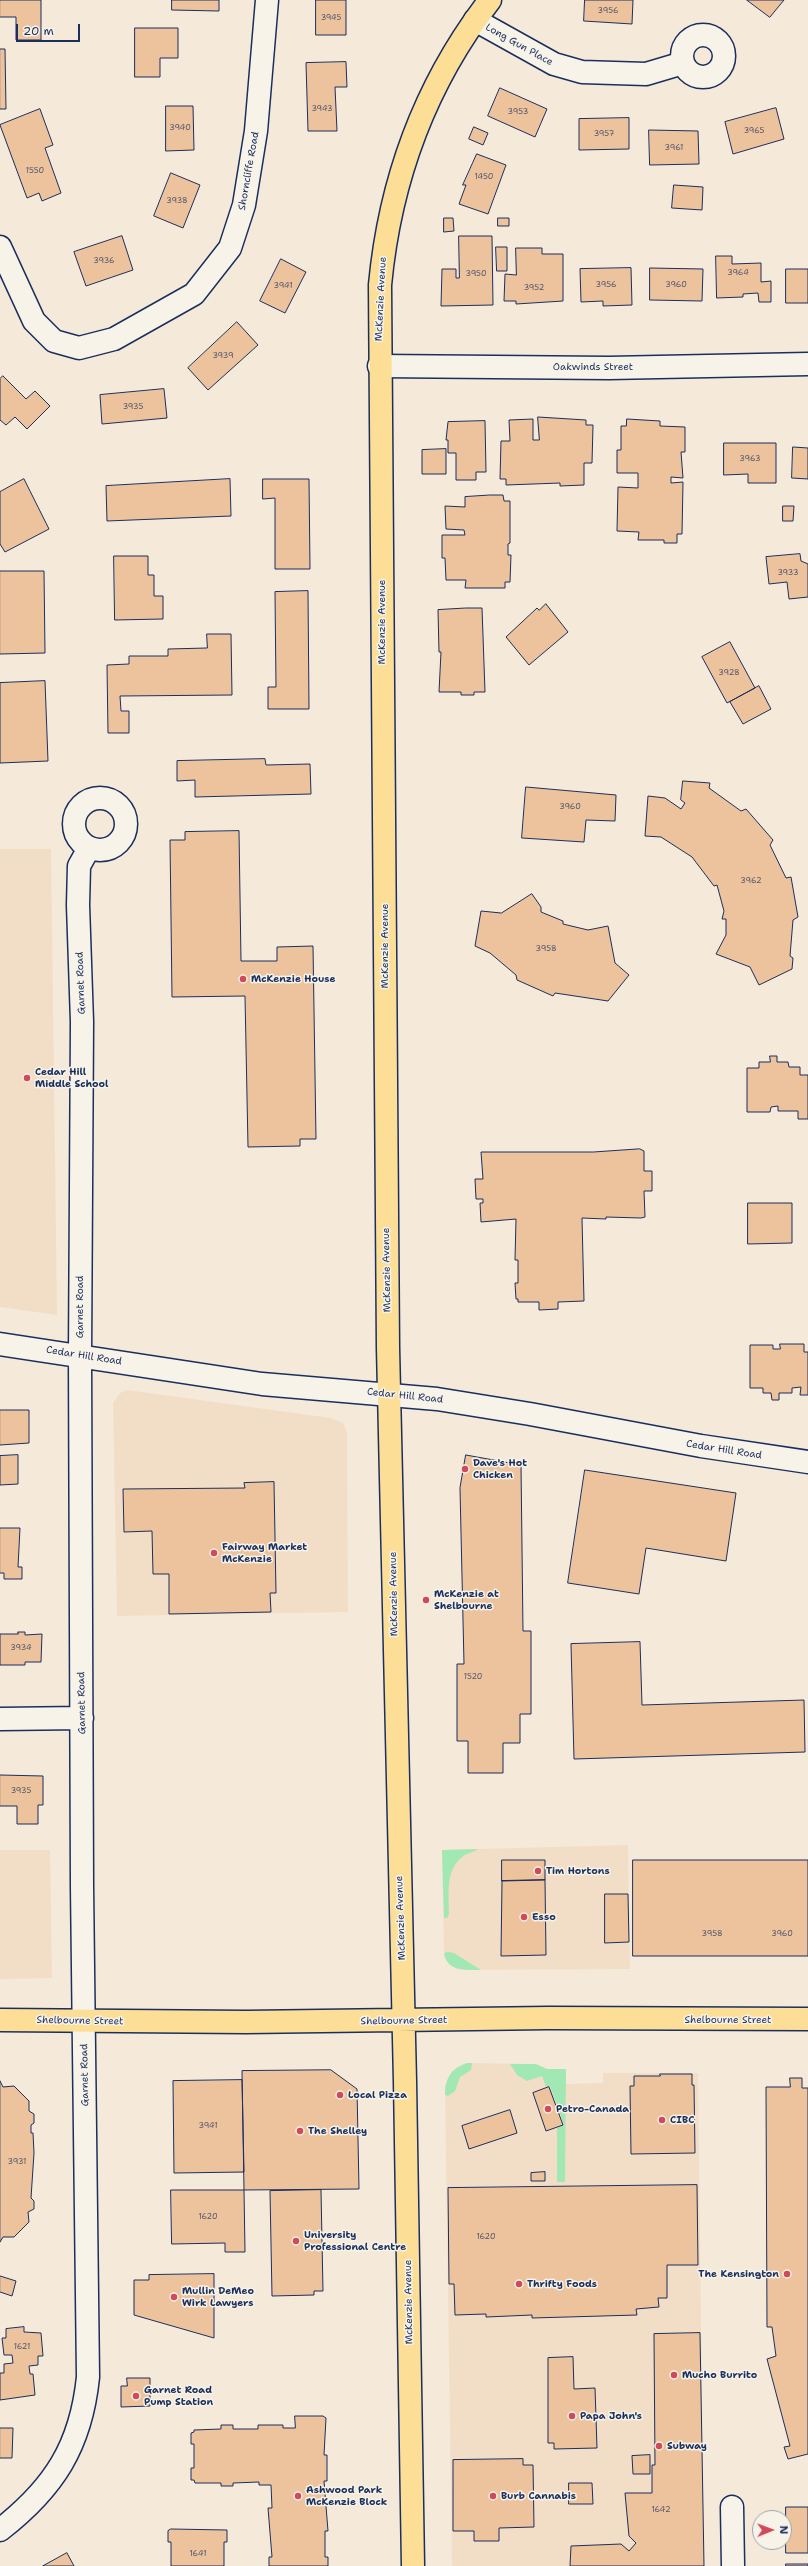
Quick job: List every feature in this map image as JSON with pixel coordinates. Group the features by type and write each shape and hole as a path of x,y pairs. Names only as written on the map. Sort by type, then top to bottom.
{"main road":[{"name":"McKenzie Avenue","path":"413,2566 404,2021 390,1396 379,366 380,285 387,224 396,188 424,110 455,50 490,0"},
{"name":"Shelbourne Street","path":"0,2020 404,2021 548,2018 808,2019"}],"street":[{"name":"Shorncliffe Road","path":"0,247 34,321 54,341 79,348 114,339 194,294 230,248 244,204 256,130 267,0"},
{"name":"Long Gun Place","path":"475,20 541,58 575,70 646,74 682,63"},
{"name":"Oakwinds Street","path":"379,366 609,368 808,364"},
{"name":"Garnet Road","path":"0,2530 26,2510 43,2492 74,2440 85,2409 88,2377 82,1718 80,1356 82,1022 79,866 88,848"},
{"name":"Cedar Hill Road","path":"0,1344 262,1384 349,1390 390,1396 437,1399 491,1407 701,1446 808,1462"},
{"path":"0,1719 82,1718"},
{"path":"732,2507 733,2566"}],"shaded area":[{"name":"Cedar Hill Middle School","path":"0,849 51,849 57,1315 0,1307"},
{"path":"127,1390 331,1418 343,1423 347,1433 348,1612 117,1616 113,1403 120,1393"},
{"path":"628,1845 630,1969 463,1970 456,1969 447,1961 444,1951 442,1850"},
{"path":"0,1850 50,1850 52,1978 0,1979"},
{"path":"467,2063 536,2064 547,2069 566,2069 566,2084 603,2083 603,2073 698,2073 704,2566 452,2566 445,2086 452,2071"}],"green space":[{"path":"478,1849 464,1856 453,1869 449,1883 449,1914 447,1918 444,1918 442,1850"},
{"path":"444,1953 454,1953 481,1970 463,1970 453,1967 449,1964"},
{"path":"472,2063 471,2070 460,2077 455,2091 448,2096 445,2095 446,2084 450,2075 461,2065"},
{"path":"510,2064 536,2064 547,2069 566,2069 565,2182 557,2182 557,2128 564,2125 550,2086 546,2087 542,2076 527,2081 517,2075"}],"building":[{"path":"0,0 41,0 41,40 16,40 16,17 0,17"},
{"path":"172,0 219,0 219,11 172,10"},
{"path":"316,0 346,0 346,35 316,35"},
{"path":"585,0 633,0 632,24 584,21"},
{"path":"747,0 784,0 770,17"},
{"path":"135,28 178,28 178,58 160,58 160,77 135,77"},
{"path":"0,49 5,49 6,109 0,109"},
{"path":"346,62 347,87 335,87 337,131 308,131 306,63"},
{"path":"500,88 547,109 535,137 488,116"},
{"path":"166,106 193,106 194,150 166,151"},
{"path":"776,108 784,139 733,154 725,122"},
{"path":"40,109 53,145 45,148 61,193 42,201 39,193 27,198 0,125"},
{"path":"629,118 629,149 579,150 579,119"},
{"path":"474,127 488,133 483,145 469,139"},
{"path":"649,130 698,131 699,164 650,165"},
{"path":"477,154 506,165 488,214 459,204 466,185 463,185"},
{"path":"171,173 200,185 183,228 154,216"},
{"path":"674,185 703,187 702,210 672,208"},
{"path":"444,218 453,218 454,231 444,232"},
{"path":"498,218 509,218 509,226 498,226"},
{"path":"122,236 133,270 86,286 74,252"},
{"path":"459,236 492,236 493,305 441,306 442,269 456,269 456,278 459,278"},
{"path":"496,247 507,247 507,271 497,271"},
{"path":"516,248 542,248 542,254 563,254 563,301 516,304 516,301 504,301 505,274 516,275"},
{"path":"716,256 732,256 732,264 761,263 761,282 771,281 771,302 759,302 758,293 743,294 743,297 717,298"},
{"path":"281,259 306,272 285,313 260,301"},
{"path":"631,268 632,305 603,306 603,301 581,302 580,269"},
{"path":"650,268 703,269 702,301 650,300"},
{"path":"786,269 808,269 808,303 786,303"},
{"path":"237,322 258,345 208,390 188,368"},
{"path":"3,376 26,399 35,391 50,406 27,429 15,417 6,425 0,420 0,379"},
{"path":"164,389 167,418 102,424 100,395"},
{"path":"538,417 586,420 586,425 593,425 592,463 584,463 584,485 560,486 560,483 506,485 506,479 500,479 501,441 510,441 509,420 533,419 533,440 539,440"},
{"path":"627,419 660,421 660,426 685,427 685,452 681,452 683,478 671,477 671,483 683,482 682,534 677,534 677,543 664,543 664,540 638,540 639,532 617,531 618,487 638,488 638,473 617,473 617,450 621,450 621,426 626,426"},
{"path":"485,421 486,472 476,472 476,480 456,480 456,453 448,453 448,440 446,440 448,422"},
{"path":"724,443 776,443 776,483 748,483 748,474 724,475"},
{"path":"793,447 808,448 808,479 792,478"},
{"path":"446,449 446,474 422,474 422,450"},
{"path":"24,479 49,529 5,552 0,544 0,492"},
{"path":"230,479 231,516 107,521 106,486"},
{"path":"263,479 309,479 310,569 275,569 275,498 263,499"},
{"path":"503,495 504,501 510,501 510,543 508,544 508,555 511,555 510,582 505,582 505,588 465,588 466,580 446,580 445,558 442,558 442,535 465,535 464,530 446,529 445,506 465,507 465,497"},
{"path":"783,506 794,506 793,521 783,521"},
{"path":"800,554 801,561 808,564 808,597 789,599 787,582 769,584 766,557"},
{"path":"114,556 148,556 148,575 154,575 154,596 163,596 163,619 115,620"},
{"path":"0,571 44,571 45,653 0,654"},
{"path":"308,591 309,709 268,709 268,687 276,687 275,592"},
{"path":"546,604 568,632 529,665 506,637 537,608 539,610"},
{"path":"482,608 485,692 474,692 474,695 461,695 461,692 439,692 441,652 439,652 438,610"},
{"path":"207,634 231,634 232,695 120,696 121,711 129,711 129,733 108,733 107,665 129,664 129,656 168,656 168,649 207,648"},
{"path":"730,642 755,688 727,703 702,657"},
{"path":"45,681 48,761 0,763 0,683"},
{"path":"759,686 771,709 743,724 730,702"},
{"path":"265,759 266,765 310,764 311,794 195,797 195,780 177,781 177,761"},
{"path":"683,781 710,783 709,788 741,811 746,809 773,840 770,845 786,878 791,877 798,917 793,920 790,956 793,958 792,969 759,985 750,967 716,954 726,935 726,919 722,919 724,911 717,885 714,886 692,857 661,837 645,836 648,796 665,798 681,809 685,803 681,800"},
{"path":"526,787 616,795 615,821 586,820 584,842 522,838"},
{"name":"McKenzie House","path":"239,831 241,961 277,961 277,947 313,946 316,1139 300,1139 300,1146 248,1147 245,996 172,997 170,840 185,840 185,832"},
{"path":"532,894 541,907 541,912 563,921 563,924 588,930 608,926 615,963 629,975 608,1001 555,993 553,996 517,980 516,975 490,953 475,946 481,911 501,913"},
{"path":"770,1056 777,1056 777,1062 788,1062 789,1067 800,1067 800,1075 808,1075 808,1119 798,1119 798,1111 778,1111 778,1106 771,1107 770,1112 747,1112 747,1068 759,1068 759,1062 770,1062"},
{"path":"640,1149 644,1151 644,1171 652,1171 652,1191 644,1191 645,1217 606,1217 606,1219 582,1218 584,1301 558,1302 558,1309 539,1310 539,1302 518,1302 518,1299 516,1299 515,1283 518,1283 518,1260 515,1260 516,1219 481,1222 480,1203 483,1203 483,1199 476,1199 475,1179 483,1179 481,1152 593,1152"},
{"path":"748,1203 792,1203 792,1243 748,1244"},
{"path":"780,1344 804,1344 804,1352 808,1352 808,1395 800,1395 801,1387 792,1388 792,1393 779,1393 779,1400 772,1400 771,1393 763,1393 763,1388 750,1388 750,1345 773,1345 773,1349 780,1349"},
{"path":"0,1410 29,1410 29,1443 0,1445"},
{"path":"18,1455 18,1484 0,1485 0,1456"},
{"path":"466,1455 521,1465 523,1631 531,1631 531,1714 520,1714 520,1743 503,1743 503,1773 468,1773 468,1741 457,1741 457,1664 464,1664 460,1488"},
{"path":"585,1470 736,1493 726,1561 646,1548 639,1594 568,1583"},
{"name":"Fairway Market McKenzie","path":"274,1482 276,1593 270,1593 271,1612 169,1614 169,1574 153,1574 152,1531 124,1532 123,1489 245,1488 244,1483"},
{"path":"0,1528 20,1528 18,1567 22,1567 22,1579 4,1579 4,1573 0,1573"},
{"path":"18,1632 25,1632 25,1635 42,1634 41,1662 25,1662 25,1665 0,1665 0,1634 18,1634"},
{"path":"640,1642 642,1705 804,1700 805,1752 574,1759 571,1644"},
{"path":"0,1775 43,1776 43,1805 38,1805 38,1824 17,1824 17,1806 0,1806"},
{"path":"502,1860 545,1860 545,1880 502,1881"},
{"path":"633,1860 808,1860 808,1956 633,1956"},
{"path":"545,1880 546,1955 501,1956 502,1881"},
{"path":"605,1894 628,1894 629,1942 605,1943"},
{"name":"The Shelley","path":"331,2070 357,2089 359,2189 244,2190 242,2071"},
{"name":"CIBC","path":"660,2074 692,2074 692,2085 694,2085 695,2153 631,2154 630,2086 634,2086 634,2076 660,2076"},
{"name":"The Kensington","path":"790,2078 802,2078 802,2088 808,2088 808,2454 788,2459 784,2447 790,2446 767,2359 776,2356 772,2327 767,2327 766,2087 790,2087"},
{"path":"242,2080 244,2172 174,2173 173,2081"},
{"path":"0,2081 3,2087 14,2086 29,2101 29,2111 34,2114 34,2123 31,2125 34,2153 31,2198 34,2201 34,2209 28,2212 29,2222 14,2237 3,2237 0,2242"},
{"name":"Petro-Canada","path":"549,2087 563,2125 546,2131 533,2093"},
{"path":"510,2110 517,2133 469,2149 462,2126"},
{"path":"545,2172 545,2181 531,2181 531,2173"},
{"path":"697,2185 698,2265 667,2265 667,2298 658,2298 659,2307 636,2309 637,2315 532,2318 532,2315 486,2317 486,2314 455,2315 454,2284 449,2284 448,2188"},
{"path":"171,2190 244,2190 245,2252 225,2252 225,2243 172,2244"},
{"name":"University Professional Centre","path":"321,2190 323,2291 314,2291 314,2295 272,2296 270,2191"},
{"name":"Mullin DeMeo Wirk Lawyers","path":"214,2274 214,2338 134,2315 134,2280 149,2280 149,2275"},
{"path":"0,2276 16,2281 12,2296 0,2292"},
{"path":"24,2327 24,2332 41,2333 43,2356 38,2356 38,2365 29,2366 30,2374 33,2374 35,2395 0,2400 0,2373 4,2373 4,2364 13,2363 12,2355 4,2355 2,2338 6,2338 6,2329"},
{"path":"700,2333 704,2566 570,2566 571,2546 621,2544 629,2551 636,2543 629,2536 625,2493 652,2493 652,2465 655,2465 654,2334"},
{"name":"Papa John's","path":"573,2357 574,2389 595,2388 597,2448 554,2449 554,2443 548,2443 548,2358"},
{"name":"Garnet Road Pump Station","path":"127,2378 150,2378 150,2406 121,2407 121,2386 127,2386"},
{"name":"Ashwood Park McKenzie Block","path":"295,2416 323,2416 326,2418 324,2455 327,2455 327,2481 324,2481 328,2531 325,2531 325,2557 328,2557 328,2566 269,2566 269,2557 272,2557 268,2508 272,2508 271,2485 259,2485 259,2482 233,2483 233,2486 221,2486 221,2483 195,2483 194,2480 191,2480 191,2468 194,2468 194,2444 191,2444 191,2433 194,2432 194,2430 221,2429 221,2425 233,2425 233,2429 258,2429 258,2425 283,2425 283,2428 295,2428"},
{"path":"0,2428 13,2428 12,2458 0,2458"},
{"path":"650,2455 650,2474 633,2474 632,2456"},
{"name":"Burb Cannabis","path":"523,2459 523,2465 533,2465 534,2527 499,2528 499,2541 474,2541 474,2531 453,2531 453,2460"},
{"path":"569,2483 592,2483 593,2504 569,2504"},
{"path":"786,2507 808,2507 808,2553 786,2553 786,2550 792,2550 792,2510 786,2510"},
{"path":"171,2529 227,2530 227,2542 224,2542 224,2566 171,2566 171,2542 168,2542 168,2531"},
{"path":"67,2553 74,2566 43,2566"},
{"path":"786,2564 808,2564 808,2566 786,2566"}],"place":[{"name":"McKenzie House","path":"243,979"},
{"name":"Cedar Hill Middle School","path":"27,1078"},
{"name":"Dave's Hot Chicken","path":"465,1469"},
{"name":"Fairway Market McKenzie","path":"214,1553"},
{"name":"McKenzie at Shelbourne","path":"426,1600"},
{"name":"Tim Hortons","path":"538,1871"},
{"name":"Esso","path":"524,1917"},
{"name":"Local Pizza","path":"340,2095"},
{"name":"Petro-Canada","path":"548,2109"},
{"name":"CIBC","path":"662,2120"},
{"name":"The Shelley","path":"300,2131"},
{"name":"University Professional Centre","path":"296,2241"},
{"name":"The Kensington","path":"787,2274"},
{"name":"Thrifty Foods","path":"519,2284"},
{"name":"Mullin DeMeo Wirk Lawyers","path":"174,2297"},
{"name":"Mucho Burrito","path":"674,2375"},
{"name":"Garnet Road Pump Station","path":"136,2396"},
{"name":"Papa John's","path":"572,2416"},
{"name":"Subway","path":"659,2446"},
{"name":"Ashwood Park McKenzie Block","path":"298,2496"},
{"name":"Burb Cannabis","path":"493,2496"}]}
